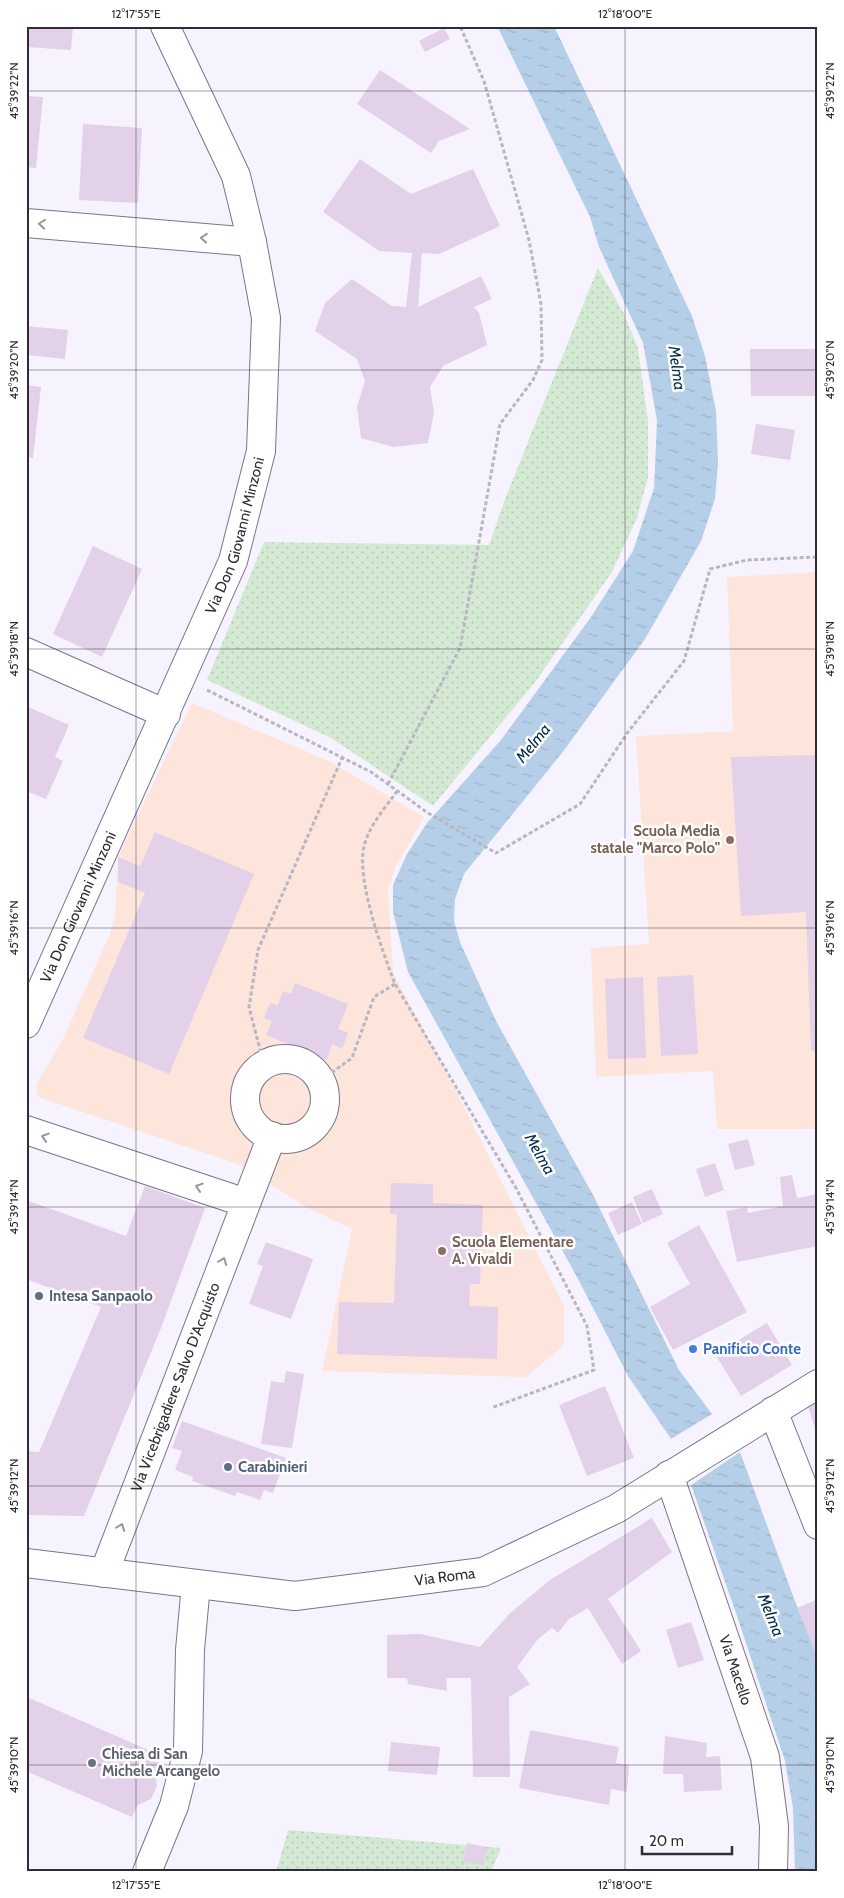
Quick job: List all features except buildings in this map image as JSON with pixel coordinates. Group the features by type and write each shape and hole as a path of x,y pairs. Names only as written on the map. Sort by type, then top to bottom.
{"street":[{"name":"Via Don Giovanni Minzoni","path":"26,1024 233,561 261,451 266,318 252,242 236,176 165,26"},
{"path":"26,223 252,242"},
{"path":"26,652 166,714"},
{"path":"282,1059 301,1062 312,1069 320,1080 325,1093 324,1107 319,1119 310,1130 298,1136 285,1139 272,1136 260,1130 252,1121 246,1109 245,1096 248,1084 254,1073 264,1065 282,1059"},
{"path":"26,1130 246,1203"},
{"name":"Via Vicebrigadiere Salvo D'Acquisto","path":"104,1573 272,1136"},
{"name":"Via Roma","path":"26,1564 295,1596 483,1572 616,1508 818,1384"},
{"path":"773,1411 818,1525"},
{"name":"Via Macello","path":"669,1475 765,1757 774,1826 773,1872"},
{"path":"147,1872 174,1806 188,1751 190,1650 196,1584"}],"path":[{"path":"388,784 460,648 500,424 533,380 542,360 541,304 529,240 484,81 460,26"},
{"path":"202,688 371,772 428,813 496,853 580,804 628,732 684,661 710,570 747,560 818,557"},
{"path":"264,1065 249,1007 258,950 342,758"},
{"path":"397,791 370,831 364,848 364,880 382,952 395,984 516,1188 587,1326 594,1370 491,1408"},
{"path":"320,1080 352,1058 374,997 395,984"}],"shaded area":[{"name":"Scuola Media statale \"Marco Polo\"","path":"818,572 818,1129 717,1129 713,1071 596,1077 591,948 649,944 636,736 733,731 727,577"},
{"path":"192,703 329,761 424,817 396,866 388,889 393,973 461,1101 564,1306 564,1345 526,1377 322,1371 352,1229 306,1207 241,1165 38,1097 36,1085 62,1041 110,934 115,916 118,857"}],"green space":[{"path":"598,268 623,312 638,348 648,421 648,477 637,518 612,572 536,681 433,806 331,738 207,680 264,542 489,545 505,499"},
{"path":"288,1830 501,1848 491,1872 276,1872"}],"water":[{"name":"Melma","path":"497,26 554,26 692,316 705,356 716,411 718,464 715,499 701,541 645,639 562,753 464,874 455,899 454,921 460,942 496,1021 593,1195 679,1370 712,1414 671,1439 628,1376 577,1277 408,972 393,912 393,885 407,854 427,823 501,740 591,617 633,551 654,488 657,420 643,343 599,247 590,217"},
{"name":"Melma","path":"740,1452 795,1601 818,1655 818,1872 795,1872 793,1808 785,1761 691,1485"}],"place":[{"name":"Scuola Media statale \"Marco Polo\"","path":"730,840"},
{"name":"Scuola Elementare A. Vivaldi","path":"442,1251"},
{"name":"Intesa Sanpaolo","path":"39,1296"},
{"name":"Panificio Conte","path":"693,1349"},
{"name":"Carabinieri","path":"228,1467"},
{"name":"Chiesa di San Michele Arcangelo","path":"92,1763"}]}
